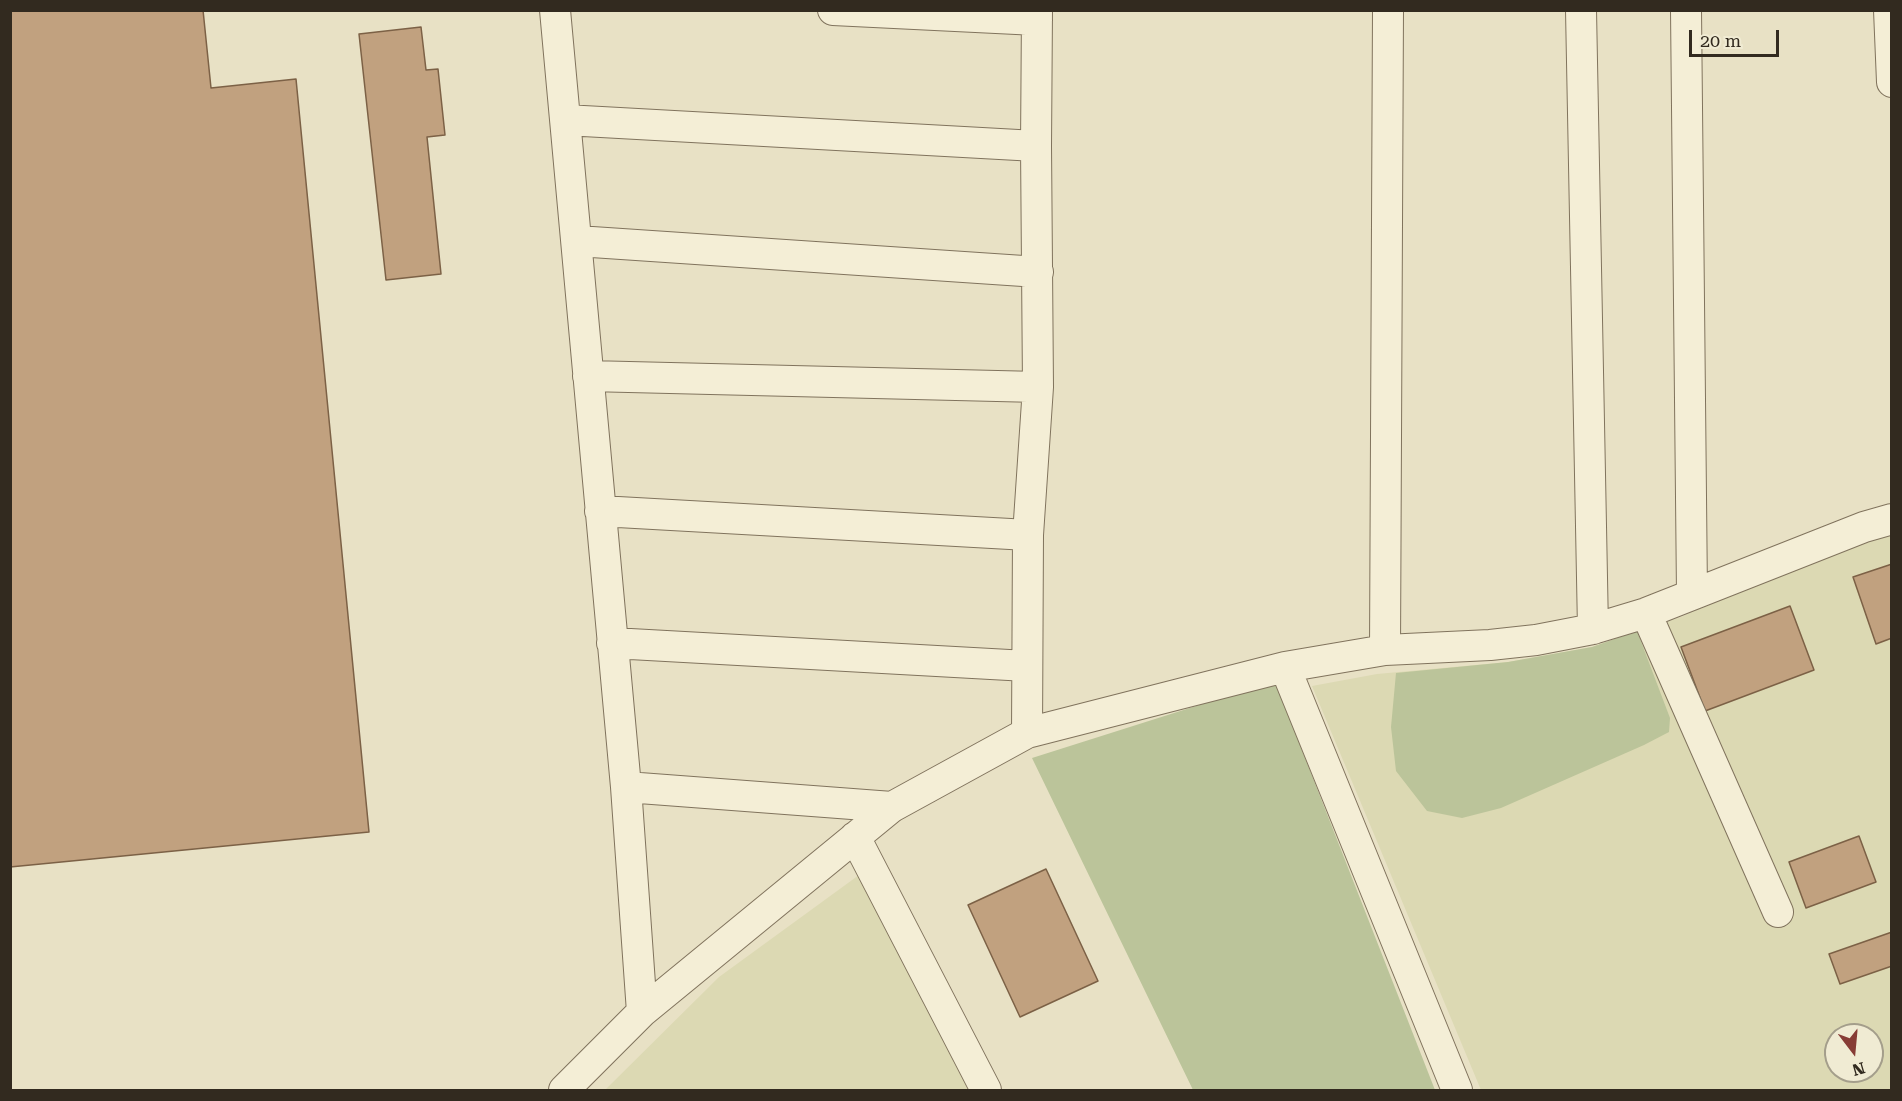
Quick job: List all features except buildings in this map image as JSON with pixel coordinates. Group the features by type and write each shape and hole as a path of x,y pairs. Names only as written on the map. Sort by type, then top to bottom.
{"street":[{"path":"555,10 626,787 642,1012"},
{"path":"833,10 1037,15 1038,387 1028,535 1027,733"},
{"path":"1385,650 1388,10"},
{"path":"1581,10 1593,629"},
{"path":"1686,10 1692,594"},
{"path":"1889,10 1892,82"},
{"path":"565,120 1036,146"},
{"path":"577,241 1038,272"},
{"path":"588,376 1038,387"},
{"path":"600,511 1028,535"},
{"path":"564,1090 642,1012 892,807 1027,733 1285,667 1385,650 1490,645 1536,640 1593,629 1646,613 1864,527 1892,519"},
{"path":"1646,613 1778,912"},
{"path":"612,643 1027,666"},
{"path":"1285,667 1457,1090"},
{"path":"626,787 892,807"},
{"path":"855,837 986,1090"}],"shaded area":[{"path":"1891,533 1891,1090 1481,1090 1312,686 1377,674 1508,662 1592,647 1681,617 1796,565"},
{"path":"859,875 970,1090 605,1090 719,977"}],"green space":[{"path":"1637,631 1670,718 1669,732 1501,808 1462,818 1427,811 1396,771 1391,727 1396,673 1508,662 1592,647"},
{"path":"1275,681 1435,1090 1193,1090 1032,758"}]}
